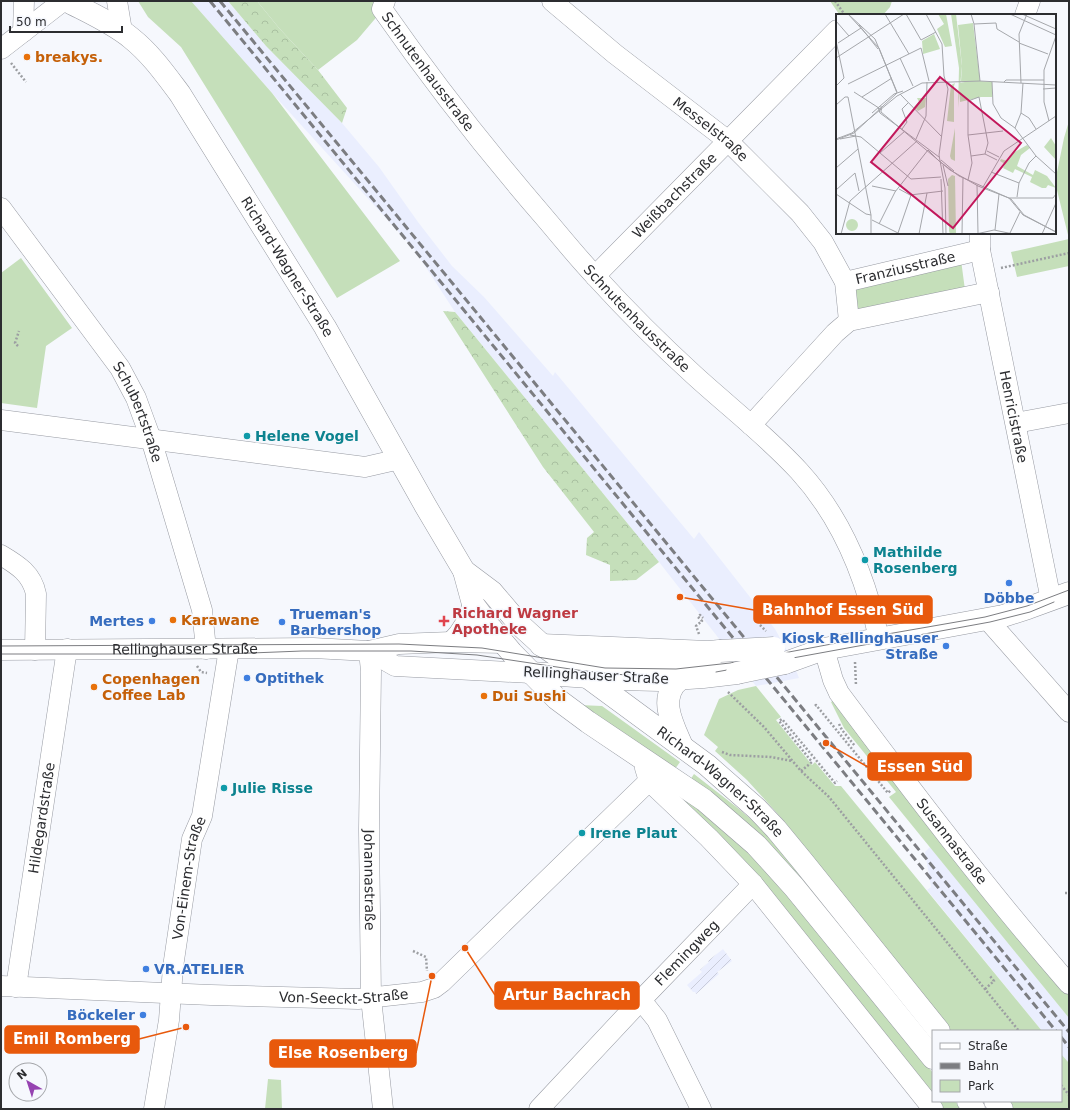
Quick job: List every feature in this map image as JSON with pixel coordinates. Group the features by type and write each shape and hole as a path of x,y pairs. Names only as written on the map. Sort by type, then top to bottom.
{"main road":[{"name":"Richard-Wagner-Straße","path":"67,1 122,31 150,56 170,80 325,327 464,570 473,604 504,643 557,699 588,722 704,800 756,845 794,887 932,1057"},
{"name":"Richard-Wagner-Straße","path":"464,570 492,592 520,625 542,645 682,746 732,786 776,829 938,1030"},
{"name":"Rellinghauser Straße","path":"531,673 586,676 619,680 680,679 724,665 824,649 987,619 1018,612 1060,597"},
{"name":"Rellinghauser Straße","path":"504,643 542,645 724,665"},
{"path":"680,679 671,690 668,707 670,720 682,746"}],"street":[{"path":"23,32 24,1"},
{"path":"5,55 23,32 63,1"},
{"path":"117,1 122,31"},
{"name":"Schnutenhausstraße","path":"385,1 382,9 480,140 595,276 694,374 751,425 800,472 822,499 838,524 857,562 879,639"},
{"name":"Messelstraße","path":"552,1 615,54 727,140 800,213 822,242 845,282"},
{"path":"1025,14 1030,1"},
{"name":"Weißbachstraße","path":"595,276 727,140 836,31"},
{"name":"Schubertstraße","path":"1,208 120,368 136,398 151,439 202,610 206,649"},
{"name":"Franziusstraße","path":"849,321 845,282 980,241"},
{"name":"Henricistraße","path":"980,241 1040,549 1060,597"},
{"path":"751,425 835,333 849,321 989,292"},
{"path":"1016,423 1069,412"},
{"path":"1,420 365,467 400,459"},
{"path":"1,555 20,567 30,577 34,588 36,594 35,650"},
{"path":"451,642 464,626 473,604"},
{"path":"987,619 1069,712"},
{"name":"Rellinghauser Straße","path":"1,650 313,648 369,651 399,644 451,642 504,643"},
{"name":"Hildegardstraße","path":"8,987 67,649"},
{"name":"Von-Einem-Straße","path":"154,1109 169,1020 173,967 192,839 202,816 229,649"},
{"name":"Susannastraße","path":"824,649 833,680 839,693 906,784 1030,939 1069,984"},
{"name":"Rellinghauser Straße","path":"369,651 395,666 531,673"},
{"name":"Johannastraße","path":"369,651 371,671 369,830 371,998 383,1109"},
{"path":"640,757 649,780 709,838 753,884 933,1109"},
{"name":"Von-Seeckt-Straße","path":"8,987 358,999 422,992 434,988 448,976 649,780"},
{"name":"Flemingweg","path":"539,1109 641,1000 753,884"},
{"path":"641,1000 657,1020 702,1109"}],"path":[{"path":"835,1 844,14"},
{"path":"5,55 26,82"},
{"path":"985,272 1069,252"},
{"path":"18,346 15,343 19,331"},
{"path":"702,618 700,615 698,617 702,621 696,626 724,665 764,727 801,771 829,797 1018,1030"},
{"path":"853,643 856,690"},
{"name":"Rellinghauser Straße","path":"201,672 207,673"},
{"path":"815,706 816,705 888,793 891,790 886,784"},
{"path":"836,718 842,730 857,748"},
{"path":"801,771 812,762 780,721 782,719 835,783 837,781"},
{"path":"717,749 730,755 771,756 792,761"},
{"path":"1065,892 1069,893"},
{"path":"413,951 426,957 428,974 434,988"},
{"path":"986,989 994,981 990,976"},
{"path":"1062,1086 1069,1095"}],"shaded area":[{"path":"191,1 228,1 266,46 342,123 379,167 418,222 452,266 484,297 553,376 555,372 694,539 699,532 775,629 792,660 799,678 756,686 659,562 455,312 414,249 272,93"},
{"path":"930,847 1069,1018 1069,1063 1062,1055 1062,1030 1041,1030 927,890 931,887 925,852"},
{"path":"723,949 732,961 717,972 719,974 696,994 687,985 702,972 700,970 709,962 708,961"}],"green space":[{"path":"138,1 191,1 272,93 400,261 337,298 181,47 148,17"},
{"path":"228,1 257,1 279,28 318,70 347,108 342,123 266,46"},
{"path":"257,1 384,1 380,13 357,40 318,70 279,28"},
{"path":"830,1 892,1 890,7 884,14 839,14"},
{"path":"1069,121 1069,239 1056,186 1056,177"},
{"path":"1069,239 1069,266 1017,277 1011,252"},
{"path":"21,258 72,328 46,346 37,408 1,403 1,273"},
{"path":"961,260 965,290 858,314 853,285"},
{"path":"443,311 455,312 659,562 636,580 610,581 610,565 586,555 587,538 594,532 543,467"},
{"path":"756,686 781,717 776,720 812,765 815,762 835,786 841,786 1041,1030 949,1030 784,821 747,780 715,751 718,747 704,735 719,699 738,690"},
{"path":"834,700 1024,943 1069,995 1069,1018 889,797 896,792 844,728 831,702"},
{"path":"579,705 602,706 680,762 675,769"},
{"path":"694,774 760,827 932,1035 932,1043 690,780"},
{"path":"683,794 714,820 792,894 932,1072 932,1097 679,800"},
{"path":"1062,1055 1069,1063 1069,1109 1013,1109 1008,1102 1062,1102"},
{"path":"268,1079 281,1080 282,1109 265,1109"},
{"path":"936,1102 956,1102 961,1109 941,1109"}],"tram line":[{"path":"1,646 399,644 482,648 605,668 676,669 730,663 985,617 1027,606 1069,590"},
{"path":"716,672 990,622 1030,612 1054,602"},
{"path":"1,654 226,654 302,651 411,651 477,655 577,670 628,675"}],"railway":[{"path":"210,1 1055,1030"},
{"path":"220,1 1069,1032"},
{"path":"1062,1038 1069,1047"}],"place":[{"name":"breakys.","path":"27,57"},
{"name":"Helene Vogel","path":"247,436"},
{"name":"Mathilde Rosenberg","path":"865,560"},
{"name":"Döbbe","path":"1009,583"},
{"name":"Bahnhof Essen Süd","path":"680,597"},
{"name":"Karawane","path":"173,620"},
{"name":"Mertes","path":"152,621"},
{"name":"Richard Wagner Apotheke","path":"444,621"},
{"name":"Trueman's Barbershop","path":"282,622"},
{"name":"Kiosk Rellinghauser Straße","path":"946,646"},
{"name":"Optithek","path":"247,678"},
{"name":"Copenhagen Coffee Lab","path":"94,687"},
{"name":"Dui Sushi","path":"484,696"},
{"name":"Essen Süd","path":"826,743"},
{"name":"Julie Risse","path":"224,788"},
{"name":"Irene Plaut","path":"582,833"},
{"name":"Artur Bachrach","path":"465,948"},
{"name":"VR.ATELIER","path":"146,969"},
{"name":"Else Rosenberg","path":"432,976"},
{"name":"Böckeler","path":"143,1015"},
{"name":"Emil Romberg","path":"186,1027"}]}
